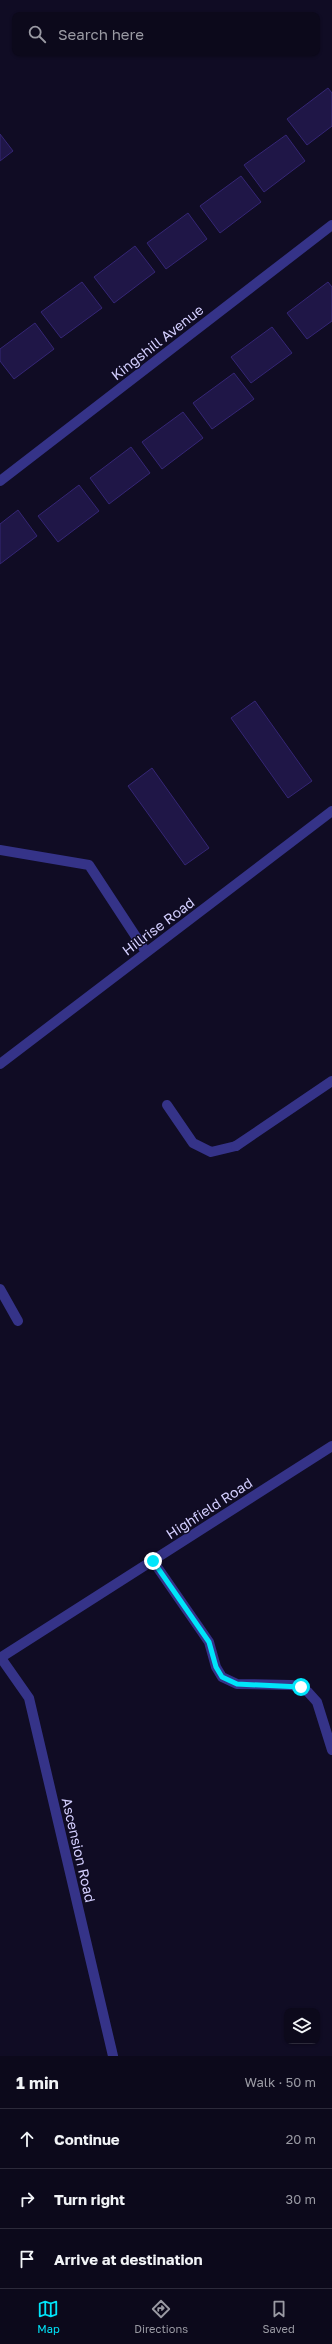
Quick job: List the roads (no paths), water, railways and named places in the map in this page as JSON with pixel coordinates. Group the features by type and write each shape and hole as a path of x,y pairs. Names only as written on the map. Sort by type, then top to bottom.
{"street":[{"name":"Kingshill Avenue","path":"0,481 332,225"},
{"name":"Hillrise Road","path":"0,1064 332,811"},
{"path":"0,850 89,865 146,952"},
{"path":"167,1105 194,1144 211,1152 236,1146 332,1081"},
{"path":"0,1289 18,1321"},
{"name":"Highfield Road","path":"1,1658 332,1446"},
{"path":"153,1561 209,1642 216,1667 222,1677 237,1684 291,1685 301,1687 317,1702 332,1750"},
{"name":"Ascension Road","path":"1,1658 29,1698 113,2056"}]}
